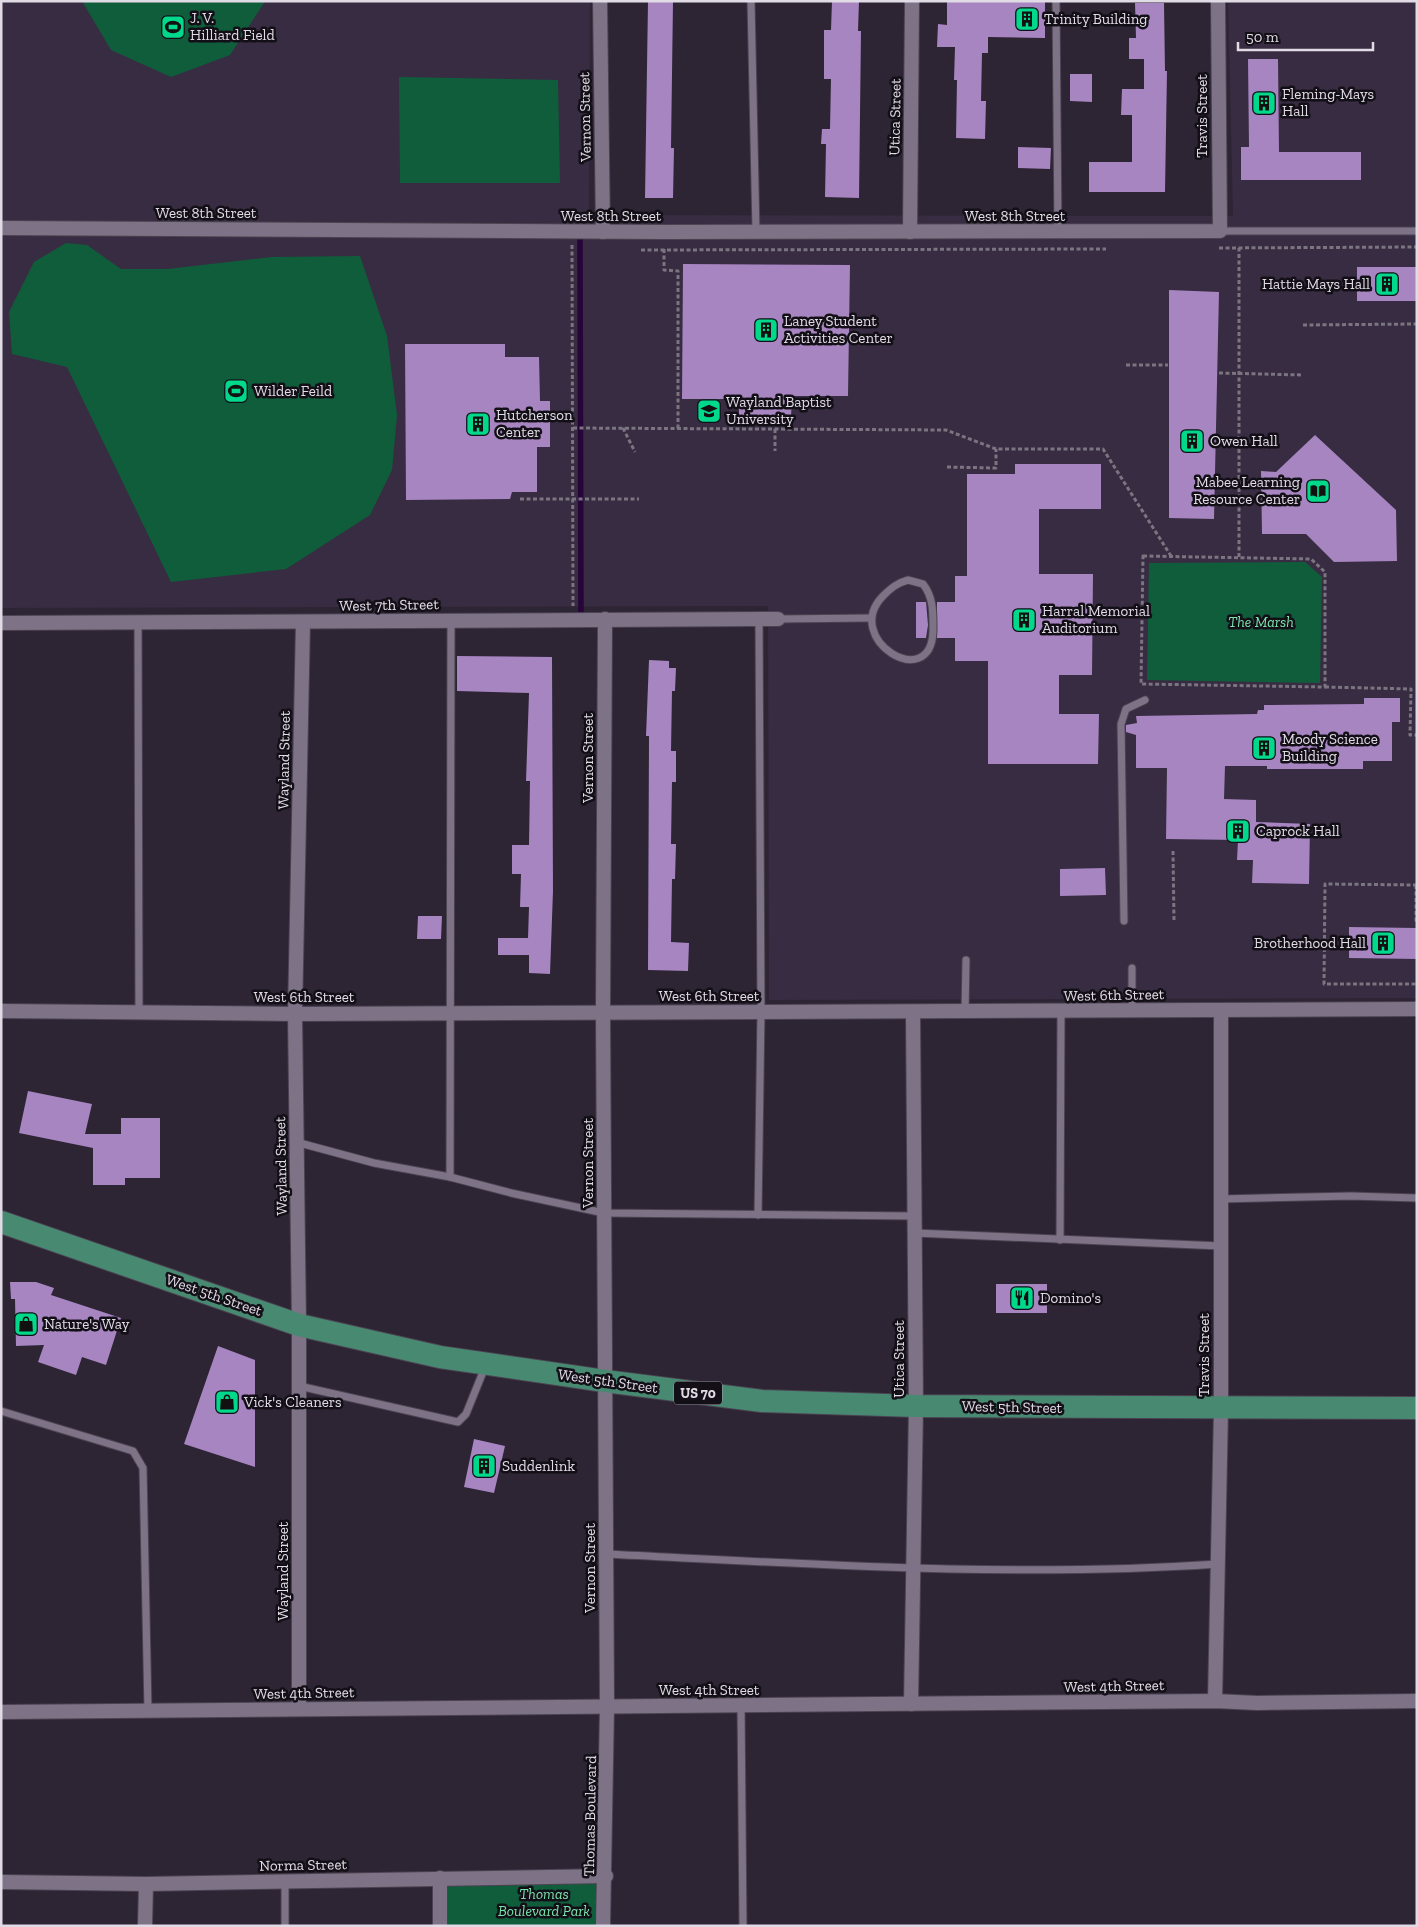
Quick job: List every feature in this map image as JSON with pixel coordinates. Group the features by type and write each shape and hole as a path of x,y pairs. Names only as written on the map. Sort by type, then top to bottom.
{"main road":[{"name":"West 5th Street","path":"1,1222 299,1324 440,1357 605,1381 762,1401 916,1406 1221,1409 1417,1408"}],"street":[{"name":"Vernon Street","path":"600,1 602,232"},
{"name":"Utica Street","path":"910,232 912,1"},
{"name":"Travis Street","path":"1218,1 1220,231"},
{"name":"West 8th Street","path":"1,228 572,232 1058,233 1220,231"},
{"name":"Vernon Street","path":"605,619 603,1012 607,1706"},
{"name":"West 7th Street","path":"1,624 778,619"},
{"name":"Wayland Street","path":"299,1709 299,1324 295,1014 303,622"},
{"name":"West 6th Street","path":"1,1011 295,1014 1417,1009"},
{"name":"Travis Street","path":"1215,1701 1221,1409 1221,1010"},
{"name":"Utica Street","path":"911,1704 916,1406 913,1012"},
{"name":"West 4th Street","path":"1,1712 1215,1701 1257,1703 1417,1702"},
{"name":"Thomas Boulevard","path":"603,1926 606,1876 607,1706"},
{"name":"Norma Street","path":"1,1882 146,1884 606,1876"},
{"path":"440,1878 440,1926"},
{"path":"146,1884 146,1926"}],"lane":[{"path":"751,1 756,232"},
{"path":"1056,1 1058,233"},
{"path":"1220,231 1417,231"},
{"path":"908,580 923,584 932,598 932,641 929,649 918,660 911,661 891,653 876,637 872,629 871,618 876,603 892,586 908,580"},
{"path":"778,619 871,618"},
{"path":"758,1215 761,1012 759,619"},
{"path":"450,620 450,1177"},
{"path":"138,622 139,1012"},
{"path":"1124,921 1121,724 1126,709 1145,700"},
{"path":"965,1012 966,960"},
{"path":"1132,968 1132,1010"},
{"path":"1060,1240 1061,1012"},
{"path":"296,1142 374,1163 450,1177 511,1193 604,1213 914,1216"},
{"path":"1221,1199 1351,1196 1417,1198"},
{"path":"915,1233 1220,1246"},
{"path":"299,1386 458,1422 466,1414 486,1364"},
{"path":"1,1411 133,1451 143,1468 148,1710"},
{"path":"606,1554 912,1569 1016,1572 1128,1570 1218,1564"},
{"path":"741,1706 743,1926"},
{"path":"285,1881 285,1926"}],"path":[{"path":"572,232 574,619"},
{"path":"664,232 664,270 678,271 678,428"},
{"path":"1211,248 1417,247"},
{"path":"1239,248 1239,558"},
{"path":"641,250 1116,249"},
{"path":"1303,325 1417,324"},
{"path":"1126,365 1168,365"},
{"path":"1219,373 1304,375"},
{"path":"574,428 946,430 996,449 1103,449 1171,556"},
{"path":"623,428 635,452"},
{"path":"775,429 775,452"},
{"path":"947,467 996,468 996,449"},
{"path":"520,499 639,499"},
{"path":"1325,688 1325,572 1311,559 1143,556 1141,684 1325,688 1411,689 1410,735 1417,735"},
{"path":"1172,852 1174,921"},
{"path":"1416,923 1416,885 1325,884 1324,984 1417,984"}],"shaded area":[{"name":"Wayland Baptist University","path":"1,1 590,1 589,215 1233,216 1228,1 1417,1 1417,998 769,1000 768,606 1,608"}],"green space":[{"name":"J. V. Hilliard Field","path":"82,1 264,1 264,3 230,55 171,77 111,50"},
{"path":"399,77 558,80 560,183 400,183"},
{"name":"Wilder Feild","path":"66,243 87,245 121,269 168,269 272,257 360,256 387,336 397,415 392,470 370,515 286,569 171,582 67,367 12,354 9,312 34,262"},
{"name":"The Marsh","path":"1305,562 1322,577 1320,683 1147,680 1149,563"},
{"name":"Thomas Boulevard Park","path":"602,1879 600,1926 443,1926 443,1881"}],"building":[{"path":"648,1 673,1 671,148 674,148 673,198 645,198"},
{"path":"832,1 859,1 858,31 861,31 859,198 825,197 826,144 821,144 822,129 830,129 831,79 824,79 824,30 831,30"},
{"path":"947,1 1045,1 1045,38 988,37 988,53 982,53 981,101 986,101 985,139 956,138 957,80 954,80 955,47 937,47 938,24 947,25"},
{"path":"1135,3 1164,3 1165,71 1167,71 1165,192 1089,192 1089,162 1132,162 1132,115 1121,115 1122,89 1144,89 1144,59 1129,59 1129,38 1136,38"},
{"name":"Fleming-Mays Hall","path":"1248,59 1278,59 1279,152 1361,152 1361,180 1241,180 1241,147 1249,147"},
{"path":"1070,74 1092,74 1092,102 1070,101"},
{"path":"1018,147 1051,148 1050,169 1018,168"},
{"name":"Laney Student Activities Center","path":"683,264 850,265 848,396 792,396 791,417 739,416 739,399 682,399"},
{"name":"Hattie Mays Hall","path":"1357,267 1417,267 1417,301 1357,301"},
{"name":"Owen Hall","path":"1169,290 1219,292 1214,519 1169,518"},
{"name":"Hutcherson Center","path":"405,344 505,344 505,357 539,357 540,401 550,401 550,447 537,447 537,492 512,492 510,499 406,500"},
{"name":"Mabee Learning Resource Center","path":"1315,435 1396,510 1397,561 1334,562 1306,534 1262,534 1261,471 1276,472"},
{"name":"Harral Memorial Auditorium","path":"1015,464 1101,464 1101,509 1039,509 1039,574 1093,574 1092,675 1059,675 1059,714 1099,714 1098,764 988,764 988,661 955,661 955,638 937,638 937,602 955,602 955,576 967,576 967,474 1015,474"},
{"path":"916,602 926,602 928,625 926,638 916,638"},
{"path":"457,656 552,657 553,891 550,974 529,973 529,955 498,955 498,938 528,938 529,907 520,907 521,874 512,874 512,845 529,845 530,781 526,781 529,693 457,691"},
{"path":"649,660 669,661 669,668 676,668 675,691 672,691 671,751 676,751 676,782 672,782 671,844 676,844 675,879 672,879 671,942 689,943 688,971 648,970 649,736 646,736"},
{"name":"Moody Science Building","path":"1364,698 1400,698 1400,722 1392,722 1392,761 1363,761 1363,769 1267,769 1267,766 1225,766 1224,799 1256,800 1256,822 1310,824 1309,884 1252,883 1253,860 1237,860 1238,840 1166,839 1167,768 1136,768 1136,735 1126,732 1126,725 1137,723 1136,716 1257,714 1258,710 1264,710 1264,705 1364,704"},
{"path":"1105,868 1106,895 1060,896 1060,869"},
{"path":"418,916 442,916 441,939 417,939"},
{"name":"Brotherhood Hall","path":"1349,927 1417,928 1417,959 1349,958"},
{"path":"28,1091 92,1104 85,1134 121,1134 121,1118 160,1118 160,1178 125,1178 125,1185 93,1185 93,1148 19,1133"},
{"path":"10,1282 36,1282 54,1288 51,1295 121,1318 106,1365 82,1357 76,1375 38,1362 44,1345 16,1346 15,1299 11,1299"},
{"name":"Domino's","path":"996,1284 1047,1284 1047,1313 996,1313"},
{"name":"Vick's Cleaners","path":"218,1346 255,1360 255,1467 184,1444"},
{"name":"Suddenlink","path":"474,1439 505,1446 494,1493 464,1487"}],"waterway":[{"path":"580,232 581,620"}],"place":[{"name":"Trinity Building","path":"1027,19"},
{"name":"J. V. Hilliard Field","path":"173,27"},
{"name":"Fleming-Mays Hall","path":"1264,103"},
{"name":"Hattie Mays Hall","path":"1387,284"},
{"name":"Laney Student Activities Center","path":"766,330"},
{"name":"Wilder Feild","path":"236,391"},
{"name":"Wayland Baptist University","path":"709,411"},
{"name":"Hutcherson Center","path":"478,424"},
{"name":"Owen Hall","path":"1192,441"},
{"name":"Mabee Learning Resource Center","path":"1318,491"},
{"name":"Harral Memorial Auditorium","path":"1024,620"},
{"name":"Moody Science Building","path":"1264,748"},
{"name":"Caprock Hall","path":"1238,831"},
{"name":"Brotherhood Hall","path":"1383,943"},
{"name":"Domino's","path":"1022,1298"},
{"name":"Nature's Way","path":"26,1324"},
{"name":"Vick's Cleaners","path":"227,1402"},
{"name":"Suddenlink","path":"484,1466"}]}
